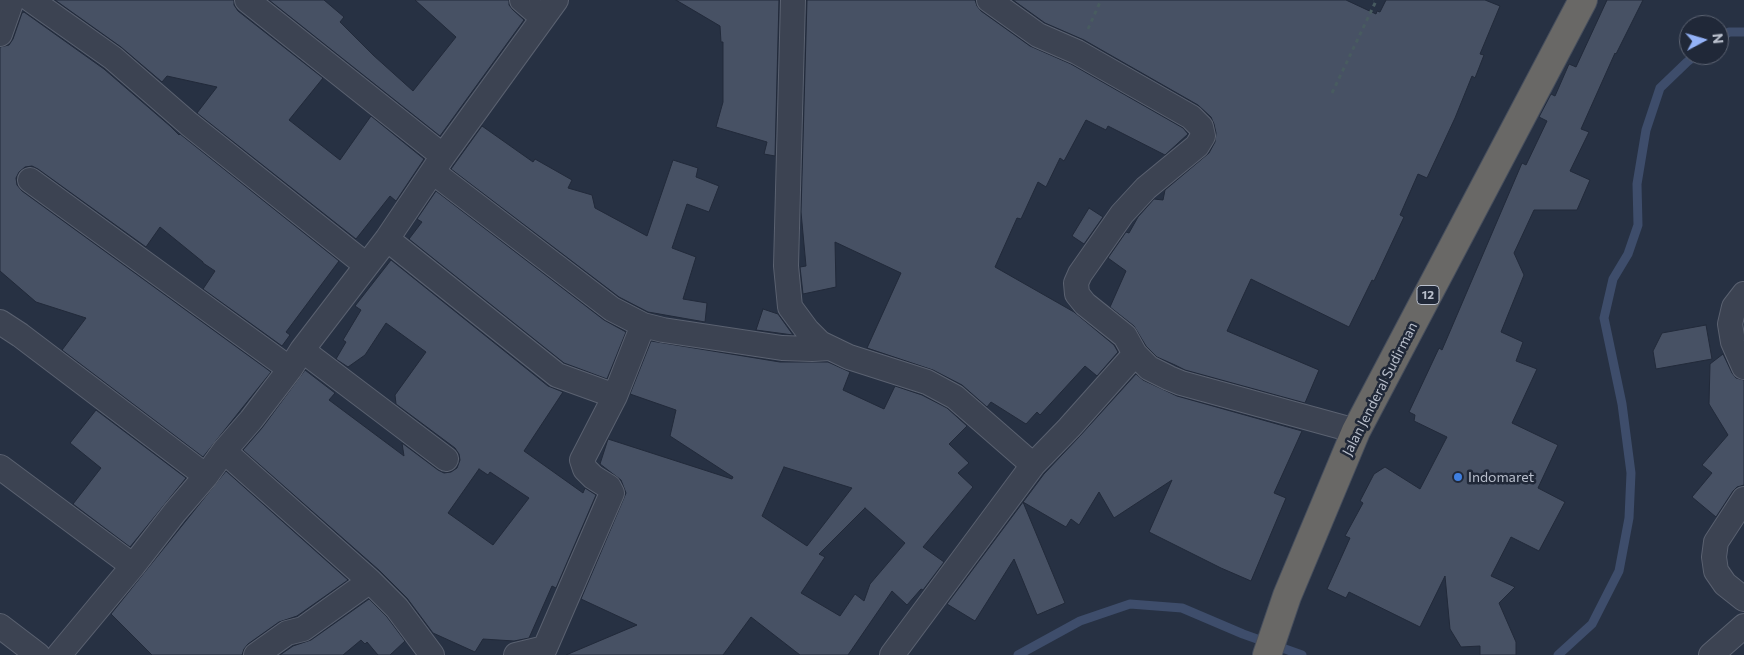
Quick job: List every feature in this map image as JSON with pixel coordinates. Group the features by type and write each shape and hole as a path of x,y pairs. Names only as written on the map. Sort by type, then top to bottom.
{"highway":[{"name":"Jalan Jenderal Sudirman","path":"1267,655 1287,596 1356,431 1583,0"}],"street":[{"path":"0,34 12,0"},
{"path":"31,0 113,58 188,124 366,264"},
{"path":"247,0 438,164 612,309 643,325 663,330 782,348 812,350 830,348"},
{"path":"59,655 251,420 366,264 387,239 549,9 522,0"},
{"path":"794,0 786,266 790,307 807,330 820,343 849,357 927,382 955,397 1033,465"},
{"path":"989,0 1038,35 1077,52 1191,117 1201,127 1203,136 1197,146 1146,188 1122,214 1080,274 1076,283 1077,294 1085,304 1126,336 1135,354 1149,368 1181,384 1356,431"},
{"path":"30,180 446,459"},
{"path":"387,239 557,375 615,396"},
{"path":"1744,294 1734,307 1730,324 1733,342 1744,367"},
{"path":"0,322 20,335 206,476"},
{"path":"516,655 545,652 612,493 609,487 593,477 585,469 582,460 615,396 643,325"},
{"path":"892,655 1033,465 1135,354"},
{"path":"224,451 370,580 397,608 432,655"},
{"path":"0,467 133,566"},
{"path":"1744,499 1716,542 1714,557 1716,571 1725,584 1744,599"},
{"path":"256,655 286,633 303,629 370,580"},
{"path":"0,626 38,655"},
{"path":"1711,655 1744,626"}],"path":[{"path":"1332,92 1376,1 1374,0"}],"building":[{"path":"55,0 234,0 234,5 238,11 323,78 289,120 340,160 371,116 424,159 396,201 390,196 356,239 197,113 217,87 167,76 162,82 121,47"},
{"path":"269,0 324,0 344,17 340,22 413,91 456,37 415,0 509,0 509,5 524,20 440,136"},
{"path":"676,0 779,0 775,156 764,154 767,142 716,127 723,102 723,42 721,42 720,26"},
{"path":"807,0 975,0 981,11 1030,46 1071,64 1183,128 1188,134 1165,155 1108,126 1106,130 1086,120 1064,161 1060,158 1046,187 1038,182 1021,219 1017,218 995,267 1074,312 1114,345 1118,352 1097,376 1085,366 1040,415 1037,412 1026,424 991,402 987,407 962,385 933,370 867,348 901,273 835,242 836,287 803,294 800,267 806,266 801,212"},
{"path":"1013,0 1346,0 1376,14 1377,11 1380,12 1386,0 1485,0 1500,6 1480,54 1484,55 1475,78 1472,76 1427,178 1418,174 1400,215 1404,217 1374,281 1372,280 1349,327 1251,279 1227,331 1319,370 1305,403 1185,370 1157,357 1146,346 1134,326 1110,307 1126,271 1108,258 1126,232 1129,233 1138,217 1154,199 1163,200 1165,190 1209,153 1215,142 1214,124 1211,117 1198,105 1084,40 1045,23"},
{"path":"1607,0 1643,0 1615,53 1581,129 1589,132 1570,171 1590,180 1577,210 1534,210 1514,253 1524,275 1501,332 1523,342 1516,361 1537,369 1512,423 1558,445 1538,488 1565,502 1539,551 1511,537 1491,576 1515,587 1499,603 1516,642 1516,655 1480,655 1480,646 1461,647 1450,629 1445,576 1420,627 1349,592 1346,598 1327,589 1350,538 1345,536 1363,503 1360,501 1374,474 1385,467 1420,489 1447,437 1414,421 1415,415 1409,412 1439,348 1442,350 1522,163 1526,165 1547,121 1539,117 1551,94 1555,96 1569,64 1576,67"},
{"path":"24,12 104,69 179,135 339,261 286,332 290,335 282,346 203,289 215,271 160,227 146,247 38,169 32,166 25,167 19,172 16,178 17,185 22,191 271,372 203,457 62,350 86,318 36,302 0,271 0,47 9,45"},
{"path":"482,126 533,162 535,159 572,180 568,188 592,195 595,208 647,236 673,160 698,168 696,177 719,186 709,212 687,204 672,248 696,257 683,299 707,303 705,322 648,312 619,297 451,169"},
{"path":"436,191 604,320 626,332 607,379 564,363 409,239 422,222 417,219"},
{"path":"1089,208 1103,217 1084,244 1072,236"},
{"path":"391,260 548,386 563,392 524,451 583,493 585,488 596,495 556,588 552,586 529,638 514,641 483,639 475,652 433,633 407,598 380,571 243,450 262,428 305,370 335,393 329,400 404,456 402,443 444,473 451,472 457,468 460,460 455,448 396,404 395,395 426,352 386,323 365,355 348,367 336,359 346,342 343,340 361,310 355,306","holes":["479,469 488,475 490,472 529,498 493,545 448,513"]},
{"path":"763,309 778,314 793,335 756,330"},
{"path":"1706,325 1712,359 1656,369 1653,351 1662,333"},
{"path":"651,341 780,362 828,362 850,372 843,390 884,409 895,386 922,395 947,408 967,426 949,444 969,463 958,473 973,487 923,547 944,562 923,590 921,589 907,605 892,591 848,655 800,655 751,617 723,655 566,655 637,625 581,599 626,493 621,480 600,464 608,439 732,479 733,477 670,436 676,410 630,394","holes":["784,467 852,488 807,546 762,516","865,508 905,543 870,584 864,601 855,594 840,616 801,593 825,557 819,554"]},
{"path":"1723,354 1736,378 1744,380 1744,485 1737,487 1733,491 1716,517 1692,497 1712,473 1702,465 1728,435 1709,404 1710,364"},
{"path":"1136,374 1143,380 1177,396 1302,431 1274,493 1286,498 1251,581 1149,532 1172,480 1114,518 1099,492 1079,525 1071,519 1066,527 1023,502 1044,474"},
{"path":"96,410 186,478 130,547 73,504 101,468 70,443"},
{"path":"226,471 348,580 297,616 279,622 248,644 242,655 152,655 111,614"},
{"path":"1023,502 1065,603 1037,615 1014,559 975,621 947,604"},
{"path":"369,599 387,617 405,641 390,655 378,655 367,642 365,644 361,640 343,655 280,655 293,646 311,640"}],"waterway":[{"path":"1729,32 1744,32"},
{"path":"1558,655 1592,624 1619,571 1629,518 1631,473 1622,404 1604,318 1613,279 1628,254 1638,225 1637,184 1646,130 1660,88 1684,65"},
{"path":"1018,655 1080,621 1130,604 1182,608 1243,634 1302,655"}],"place":[{"name":"Indomaret","path":"1458,477"}]}
